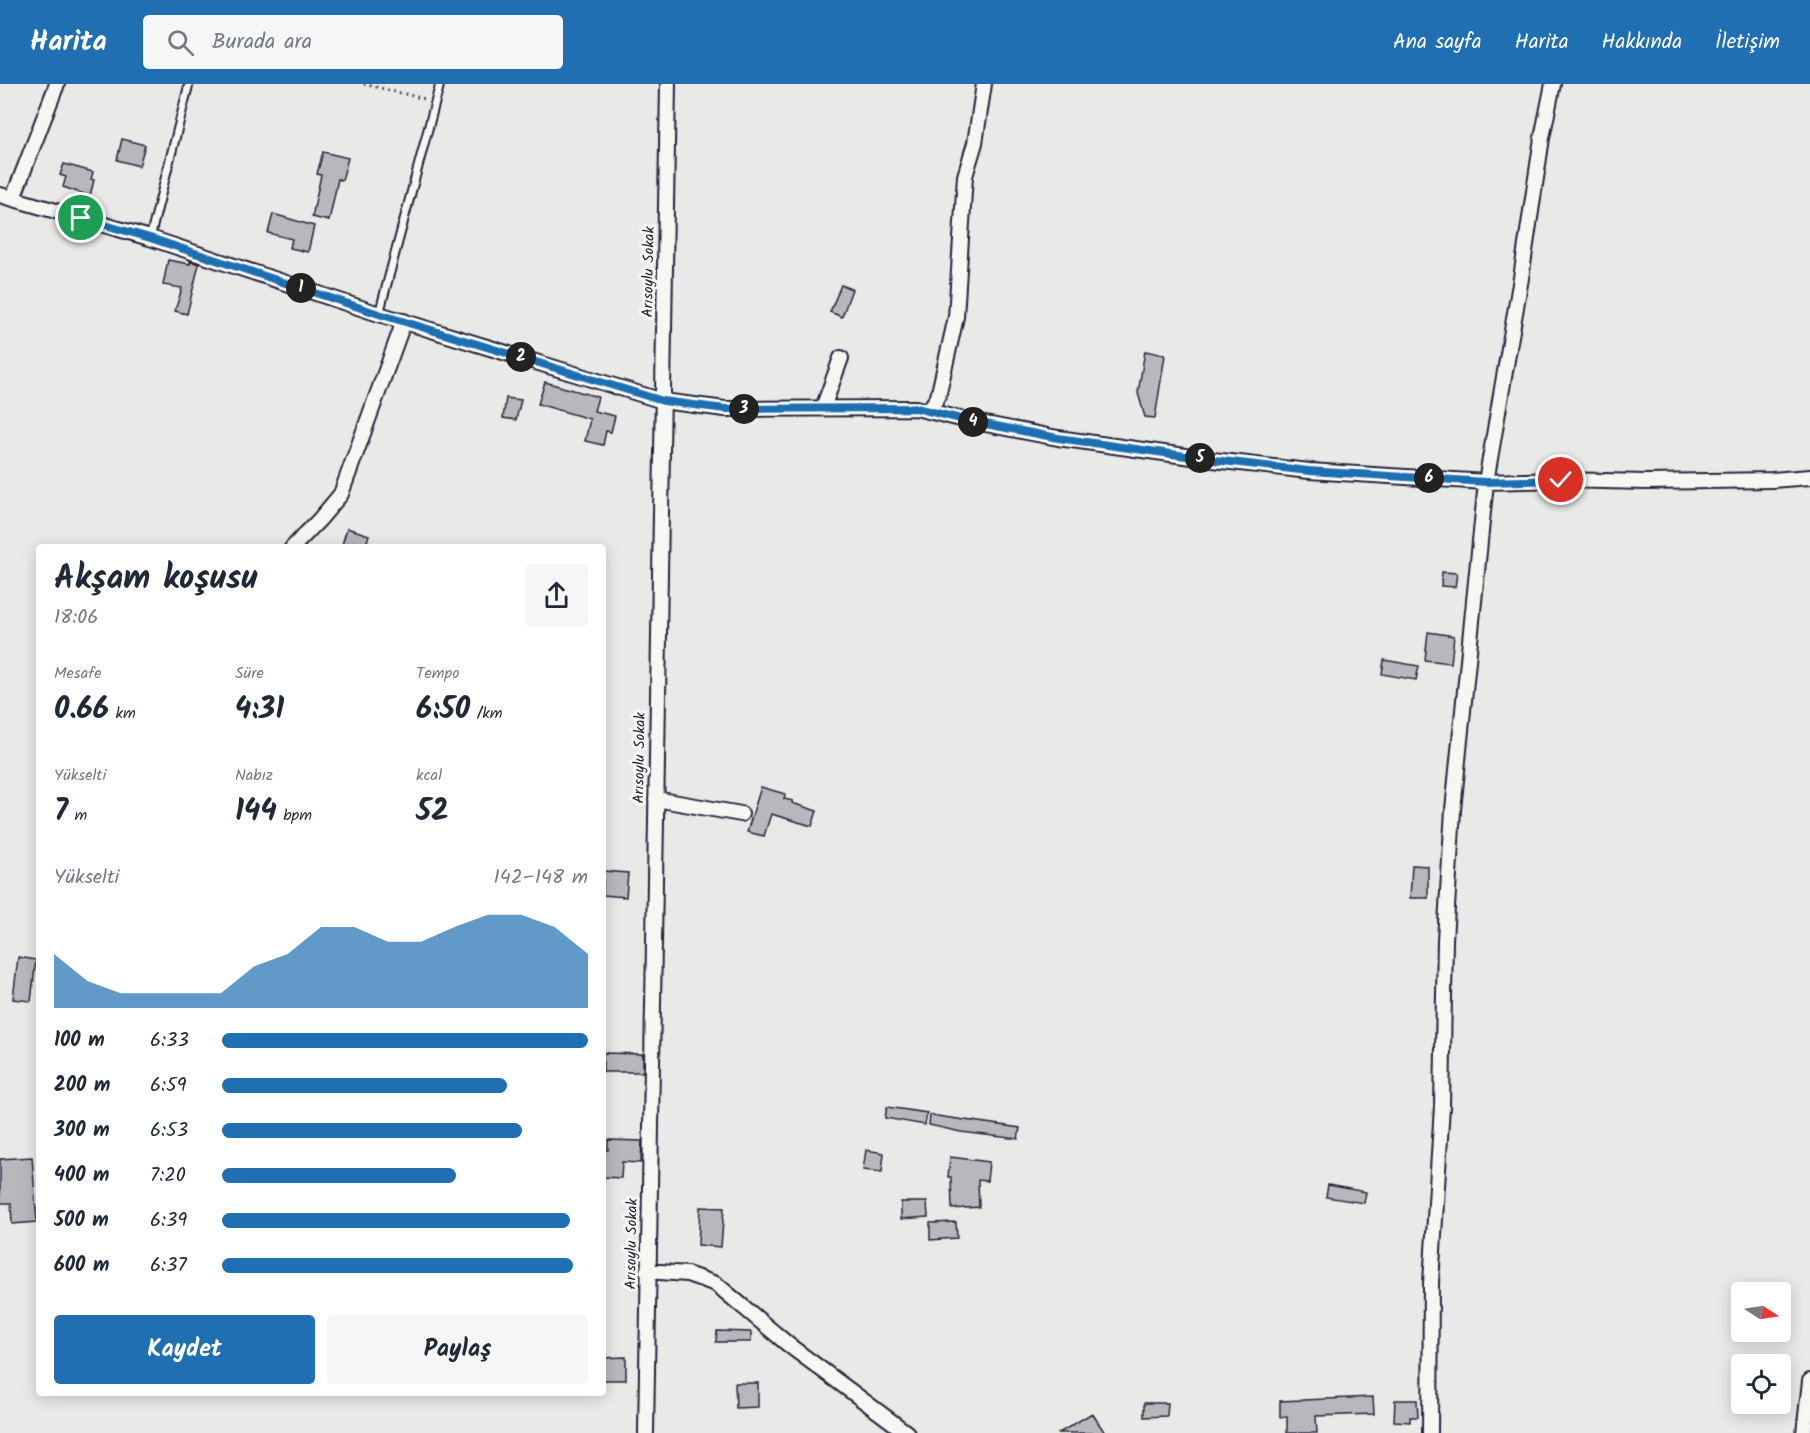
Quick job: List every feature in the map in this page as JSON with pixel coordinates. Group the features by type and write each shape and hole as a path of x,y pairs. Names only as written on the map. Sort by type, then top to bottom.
{"street":[{"path":"57,84 6,197 150,238 379,314 663,401 725,409 916,408 1058,438 1309,471 1486,482 1772,480 1810,477"},
{"name":"Arısoylu Sokak","path":"646,1433 668,84"},
{"path":"928,411 938,396 956,317 965,176 975,143 984,84"},
{"path":"1430,1433 1431,1283 1442,1106 1445,940 1453,810 1486,482 1542,138 1553,84"},
{"path":"296,544 341,494 404,321"},
{"path":"824,408 841,358"},
{"path":"656,799 741,814"},
{"path":"647,1271 687,1275 716,1284 790,1346 907,1433"},
{"path":"1804,1433 1810,1381"}],"lane":[{"path":"150,238 189,84"},
{"path":"379,314 440,84"}],"path":[{"path":"364,84 435,102"}],"building":[{"path":"122,139 145,145 139,166 117,160"},
{"path":"323,152 348,158 342,180 338,179 329,221 312,217 321,175 317,174"},
{"path":"64,164 93,172 91,179 94,180 90,196 63,187 66,177 60,175"},
{"path":"273,214 314,226 308,252 290,248 292,239 268,233"},
{"path":"168,260 190,264 190,261 199,264 187,314 175,311 182,288 163,285"},
{"path":"841,285 852,289 842,317 830,312"},
{"path":"1145,351 1165,355 1155,418 1145,417 1138,393"},
{"path":"545,382 598,397 594,411 615,416 611,432 606,431 603,445 585,441 590,419 538,404"},
{"path":"506,398 521,400 516,420 503,418"},
{"path":"347,528 369,535 366,544 342,544"},
{"path":"1442,572 1457,573 1455,587 1441,586"},
{"path":"1428,632 1454,636 1451,663 1425,660"},
{"path":"1384,660 1419,666 1416,680 1382,674"},
{"path":"761,787 785,794 784,799 817,811 812,826 771,814 764,836 747,832"},
{"path":"1412,865 1428,866 1428,898 1410,898"},
{"path":"606,871 628,873 626,897 606,895"},
{"path":"18,957 36,960 31,1001 13,999"},
{"path":"606,1053 643,1054 643,1072 606,1072"},
{"path":"887,1107 927,1113 925,1125 885,1118"},
{"path":"930,1115 1020,1128 1018,1139 961,1132 929,1125"},
{"path":"608,1140 642,1141 641,1163 622,1162 621,1178 606,1177 606,1150 608,1150"},
{"path":"866,1150 884,1153 882,1172 863,1170"},
{"path":"32,1157 36,1222 12,1224 11,1203 0,1203 0,1159"},
{"path":"950,1157 989,1162 987,1181 978,1180 979,1207 952,1209 951,1177 948,1177"},
{"path":"1328,1185 1366,1192 1364,1203 1326,1197"},
{"path":"901,1202 927,1202 928,1217 901,1219"},
{"path":"700,1207 724,1208 721,1247 698,1245"},
{"path":"956,1222 957,1238 930,1240 930,1223"},
{"path":"717,1331 751,1332 751,1342 716,1342"},
{"path":"626,1357 626,1380 606,1380 606,1358"},
{"path":"735,1383 758,1383 758,1407 736,1408"},
{"path":"1373,1397 1374,1414 1316,1416 1317,1433 1287,1433 1287,1417 1280,1417 1280,1401"},
{"path":"1395,1400 1417,1400 1418,1417 1410,1417 1410,1422 1394,1421"},
{"path":"1144,1403 1168,1403 1167,1416 1144,1417"},
{"path":"1092,1413 1105,1433 1059,1433"}],"route":[{"path":"81,218 150,238 379,314 663,401 725,409 916,408 1058,438 1309,471 1486,482 1561,480"}]}
